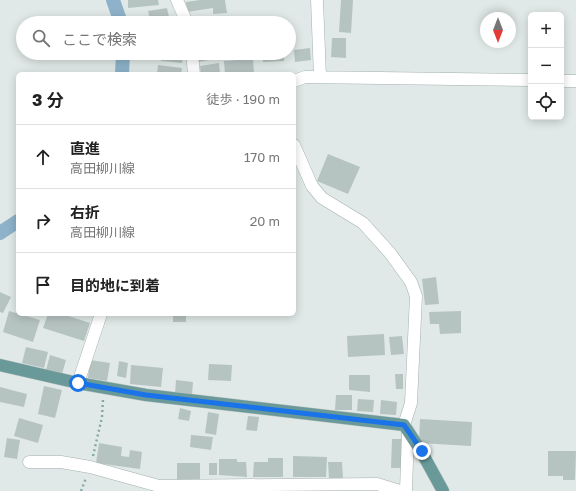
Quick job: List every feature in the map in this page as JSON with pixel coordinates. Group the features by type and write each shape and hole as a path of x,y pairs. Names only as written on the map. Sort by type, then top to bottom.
{"main road":[{"path":"0,365 78,383 146,395 406,428 422,451 443,491"}],"street":[{"path":"176,0 184,16"},
{"path":"317,0 320,77"},
{"path":"193,60 194,72"},
{"path":"296,80 305,77 528,80"},
{"path":"564,81 576,81"},
{"path":"296,150 312,186 322,198 362,224 390,253 411,282 416,296 412,395 406,428 406,491"},
{"path":"78,383 100,316"},
{"path":"29,462 61,462 90,467 159,486 348,487 377,484 400,491"}],"path":[{"path":"81,491 90,467 102,417 104,388"}],"building":[{"path":"128,0 158,0 159,5 128,8"},
{"path":"200,0 225,0 227,13 213,14 213,8 187,12 186,2"},
{"path":"341,0 353,0 351,33 339,32"},
{"path":"167,8 169,16 149,16 148,11"},
{"path":"332,38 346,38 346,58 331,57"},
{"path":"310,48 311,60 295,62 296,50"},
{"path":"161,60 182,60 182,63"},
{"path":"198,60 209,60 198,62"},
{"path":"253,60 254,72 225,72 224,61"},
{"path":"263,60 284,60 284,61 263,62"},
{"path":"219,63 220,72 201,72 200,66"},
{"path":"158,65 182,68 181,72 157,72"},
{"path":"328,154 360,167 348,194 317,181"},
{"path":"436,277 439,304 425,305 422,279"},
{"path":"0,292 11,297 3,313 0,312"},
{"path":"9,311 16,313 16,316 26,316 40,320 33,342 3,332"},
{"path":"461,311 461,333 440,334 439,324 430,324 429,312"},
{"path":"47,316 68,316 90,323 84,341 43,328"},
{"path":"173,316 186,316 186,322 173,322"},
{"path":"384,334 385,355 348,357 347,336"},
{"path":"402,336 404,354 391,355 389,337"},
{"path":"26,347 48,352 44,368 22,363"},
{"path":"50,355 66,360 62,374 46,370"},
{"path":"90,360 110,363 107,381 88,378"},
{"path":"119,361 128,363 126,378 117,376"},
{"path":"209,364 232,365 231,381 208,380"},
{"path":"131,365 163,368 161,387 130,384"},
{"path":"395,374 403,374 403,389 396,389"},
{"path":"349,375 370,375 370,392 349,390"},
{"path":"176,380 193,382 192,395 175,394"},
{"path":"44,386 62,390 55,418 38,414"},
{"path":"0,387 27,394 24,407 0,402"},
{"path":"336,395 352,395 352,410 335,410"},
{"path":"358,399 374,400 373,412 357,411"},
{"path":"381,400 397,402 396,415 380,414"},
{"path":"180,408 191,411 189,421 178,419"},
{"path":"208,412 219,414 216,435 205,433"},
{"path":"248,416 259,417 257,431 246,430"},
{"path":"19,418 43,425 38,443 14,436"},
{"path":"420,419 472,422 471,446 419,443"},
{"path":"191,435 213,437 211,450 190,447"},
{"path":"7,438 20,440 17,459 4,457"},
{"path":"392,439 402,439 401,468 391,468"},
{"path":"99,443 122,447 121,456 129,457 130,450 142,452 140,469 96,463"},
{"path":"548,451 576,451 575,480 563,480 563,476 548,476"},
{"path":"293,456 327,457 326,477 293,477"},
{"path":"268,458 283,458 283,477 253,477 254,462 268,462"},
{"path":"219,459 237,459 237,462 246,462 247,477 219,475"},
{"path":"328,462 342,462 343,478 329,479"},
{"path":"177,463 200,463 200,481 177,482"},
{"path":"209,463 217,463 217,475 209,475"}],"waterway":[{"path":"113,0 119,16"},
{"path":"122,72 123,60"},
{"path":"0,233 16,222"}],"route":[{"path":"78,383 146,395 404,425 422,451"}]}
